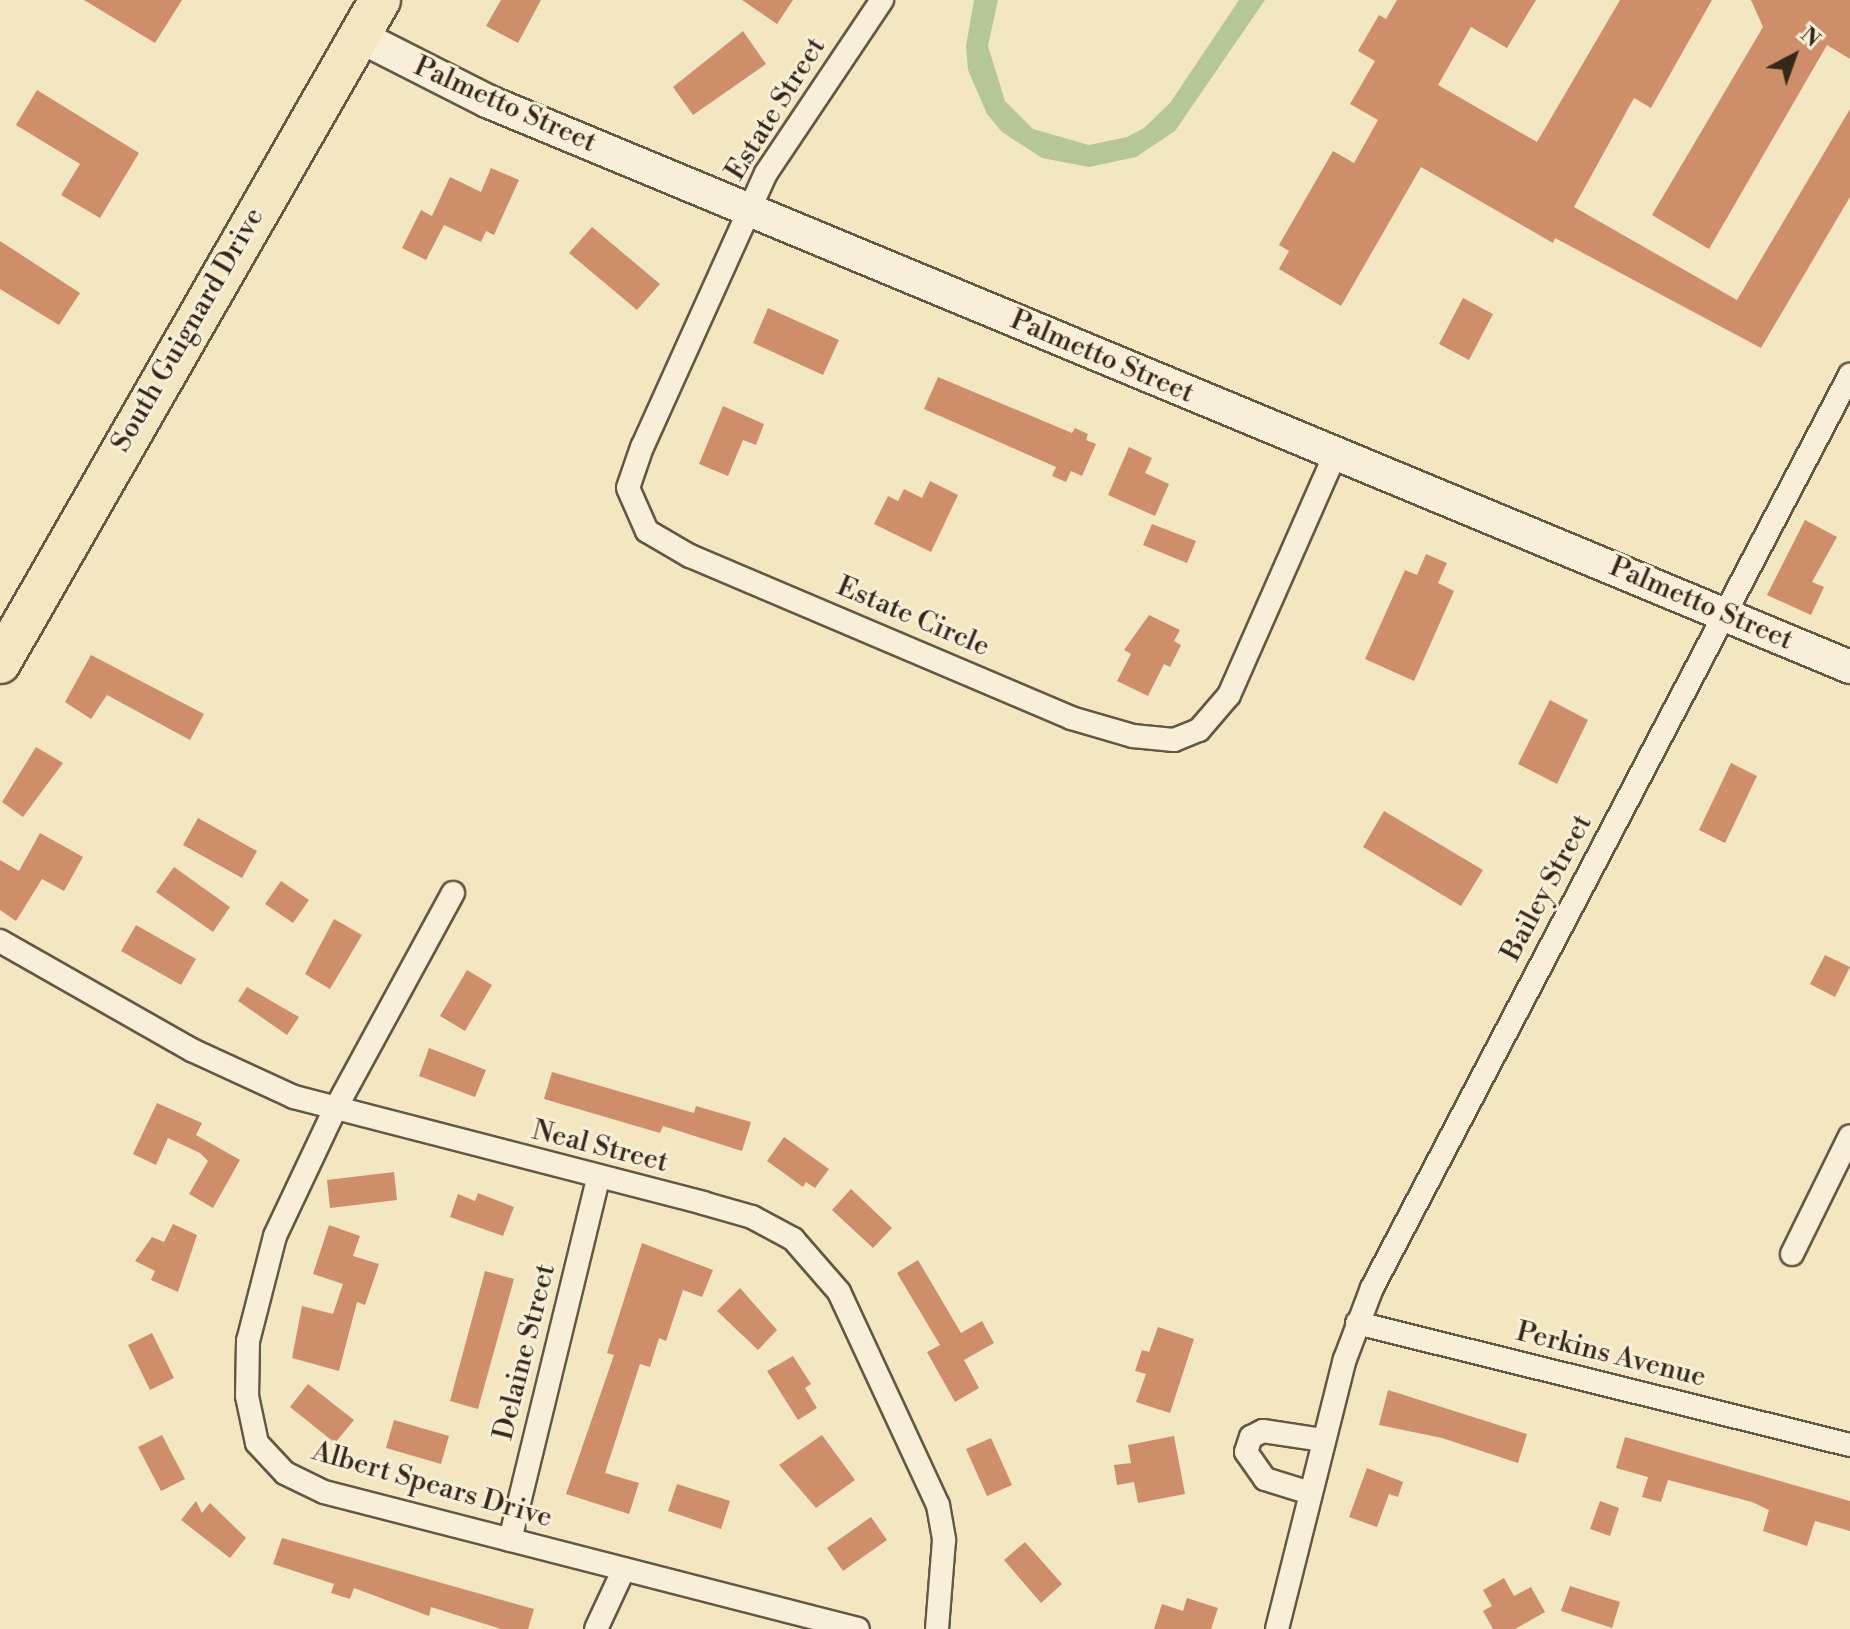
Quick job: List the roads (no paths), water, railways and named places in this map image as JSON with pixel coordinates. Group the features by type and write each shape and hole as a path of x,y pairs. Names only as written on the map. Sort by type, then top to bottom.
{"highway":[{"name":"South Guignard Drive","path":"0,663 380,0"}],"street":[{"name":"Estate Street","path":"749,210 766,173 882,0"},
{"name":"Palmetto Street","path":"359,36 487,101 1850,667"},
{"name":"Estate Circle","path":"749,210 631,475 628,488 638,517 647,531 690,556 1071,718 1158,740 1199,730 1239,676 1336,452"},
{"name":"Bailey Street","path":"1277,1629 1323,1440 1357,1323 1850,375"},
{"name":"Albert Spears Drive","path":"453,893 335,1109 292,1196 254,1307 247,1396 257,1443 285,1473 324,1492 858,1629"},
{"name":"Neal Street","path":"0,941 229,1069 335,1109 752,1217 793,1239 830,1277 938,1505 944,1540 937,1629"},
{"path":"1792,1254 1850,1136"},
{"name":"Delaine Street","path":"510,1540 598,1178"},
{"name":"Perkins Avenue","path":"1357,1323 1850,1445"},
{"path":"1310,1493 1265,1479 1246,1452 1251,1437 1263,1431 1323,1440"},
{"path":"596,1629 624,1569"}]}
